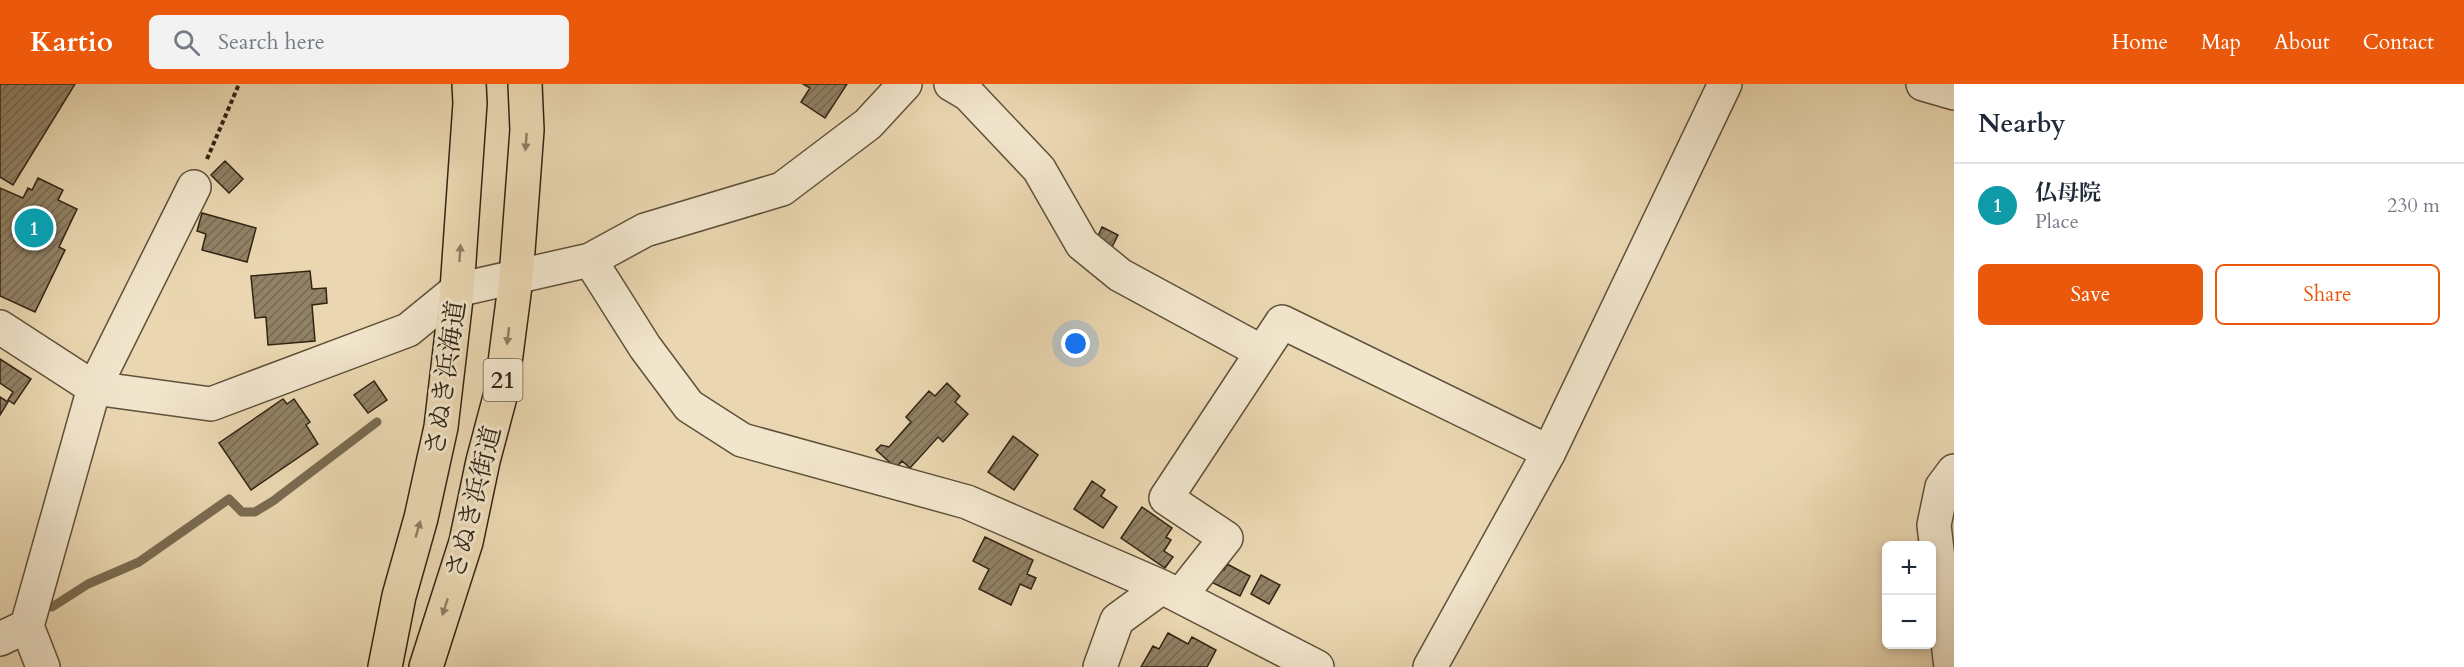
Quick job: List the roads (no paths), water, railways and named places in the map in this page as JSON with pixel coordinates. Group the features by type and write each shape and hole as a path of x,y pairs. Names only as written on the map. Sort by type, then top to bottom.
{"main road":[{"name":"さぬき浜海道","path":"385,667 399,596 421,518 441,427 457,290 470,103 469,84"},
{"name":"さぬき浜街道","path":"426,667 466,542 483,461 501,393 516,278 527,130 525,84"}],"street":[{"path":"0,327 94,388 211,404 408,330 457,290 590,260 645,230 782,189 868,124 905,84"},
{"path":"951,84 968,94 1039,169 1082,244 1120,275 1262,352"},
{"path":"1430,667 1550,452 1725,84"},
{"path":"1923,84 1954,93"},
{"path":"44,667 14,632 94,388 195,187"},
{"path":"590,260 645,347 689,406 742,440 967,502 1171,592 1317,667"},
{"path":"1100,667 1117,620 1171,592 1226,538 1166,498 1282,322 1550,452"},
{"path":"1951,667 1934,525 1942,487 1954,471"}],"waterway":[{"path":"52,607 88,584 139,562 229,499 242,512 255,512 273,501 377,422"}],"place":[{"name":"仏母院","path":"34,228"}]}
